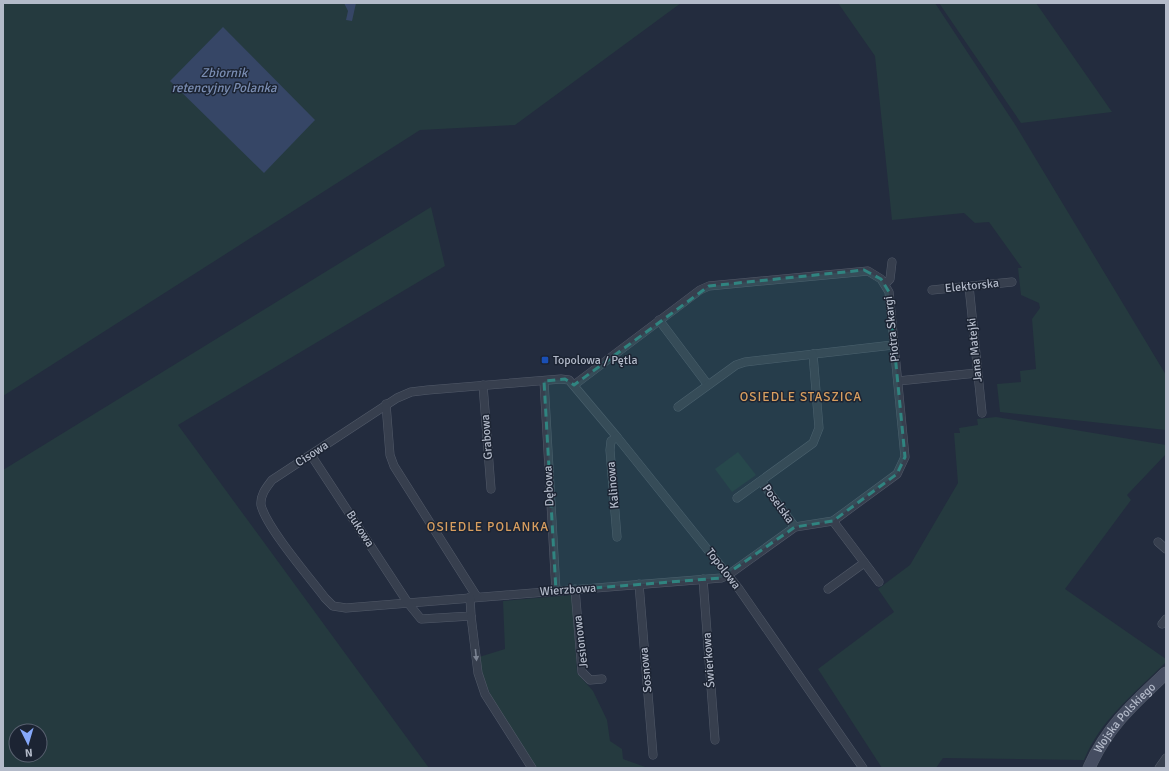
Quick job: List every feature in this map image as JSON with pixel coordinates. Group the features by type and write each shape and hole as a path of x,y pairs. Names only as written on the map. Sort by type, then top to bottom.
{"street":[{"path":"885,284 890,279 892,262"},
{"name":"Piotra Skargi","path":"572,382 700,290 709,286 864,270 876,275 885,284 889,292 905,457 897,474 833,521 795,527 728,575"},
{"name":"Elektorska","path":"932,290 1012,282"},
{"name":"Jana Matejki","path":"969,286 982,413"},
{"path":"659,320 708,385"},
{"path":"678,407 736,365 745,362 893,345"},
{"path":"737,498 813,443 819,428 813,354"},
{"path":"898,381 977,373"},
{"name":"Cisowa","path":"408,603 346,608 333,606 324,598 269,523 261,504 263,493 272,480 386,404 411,392 544,381 572,382"},
{"name":"Dębowa","path":"544,381 556,591"},
{"name":"Topolowa","path":"572,382 728,575 783,650 863,768"},
{"name":"Grabowa","path":"483,385 490,489"},
{"path":"386,404 390,455 394,466 473,597 471,616 478,673 485,694 532,768"},
{"name":"Kalinowa","path":"617,436 611,441 610,450 617,537"},
{"name":"Bukowa","path":"311,455 408,603 421,619 471,616"},
{"name":"Poselska","path":"761,481 795,527"},
{"path":"833,521 879,582"},
{"path":"1158,542 1166,549"},
{"path":"828,589 864,563"},
{"name":"Wierzbowa","path":"408,603 703,580 721,578 728,575"},
{"name":"Świerkowa","path":"703,580 715,740"},
{"name":"Sosnowa","path":"639,584 654,755"},
{"name":"Jesionowa","path":"575,589 582,672 590,680 602,679"},
{"name":"Wojska Polskiego","path":"1089,768 1104,738 1113,726 1166,673"},
{"path":"1158,768 1166,758"}],"highlighted area":[{"path":"864,270 881,279 889,292 905,457 897,474 833,521 795,527 721,578 556,591 544,381 565,379 574,385 709,286"}],"green space":[{"path":"3,3 681,3 515,125 420,130 3,396"},
{"path":"838,3 935,3 1016,126 1166,375 1166,430 1000,412 997,384 1021,382 1020,371 1036,369 1032,319 1040,308 1039,303 1021,295 1018,268 1022,268 989,222 975,223 964,213 892,220 875,56"},
{"path":"939,3 1036,3 1112,112 1021,123"},
{"path":"431,207 445,266 178,425 429,768 3,768 3,470"},
{"path":"996,417 1166,445 1166,454 1127,495 1131,500 1065,589 1166,659 1166,662 1109,719 1099,732 1084,760 943,758 936,768 882,768 818,669 894,612 878,589 910,565 958,483 954,433 960,433 959,428 978,425 977,419"},
{"path":"738,452 756,475 732,492 715,469"},
{"path":"572,595 577,673 593,691 607,720 610,741 622,749 623,759 648,768 535,768 509,729 487,687 479,657 505,649 503,601"}],"water":[{"path":"344,3 356,3 352,21 346,20 348,11"},
{"name":"Zbiornik retencyjny Polanka","path":"223,27 315,120 264,173 170,81"}],"place":[{"name":"Topolowa / Pętla","path":"545,360"}],"district":[{"name":"OSIEDLE STASZICA","path":"801,397"},
{"name":"OSIEDLE POLANKA","path":"488,527"}]}
